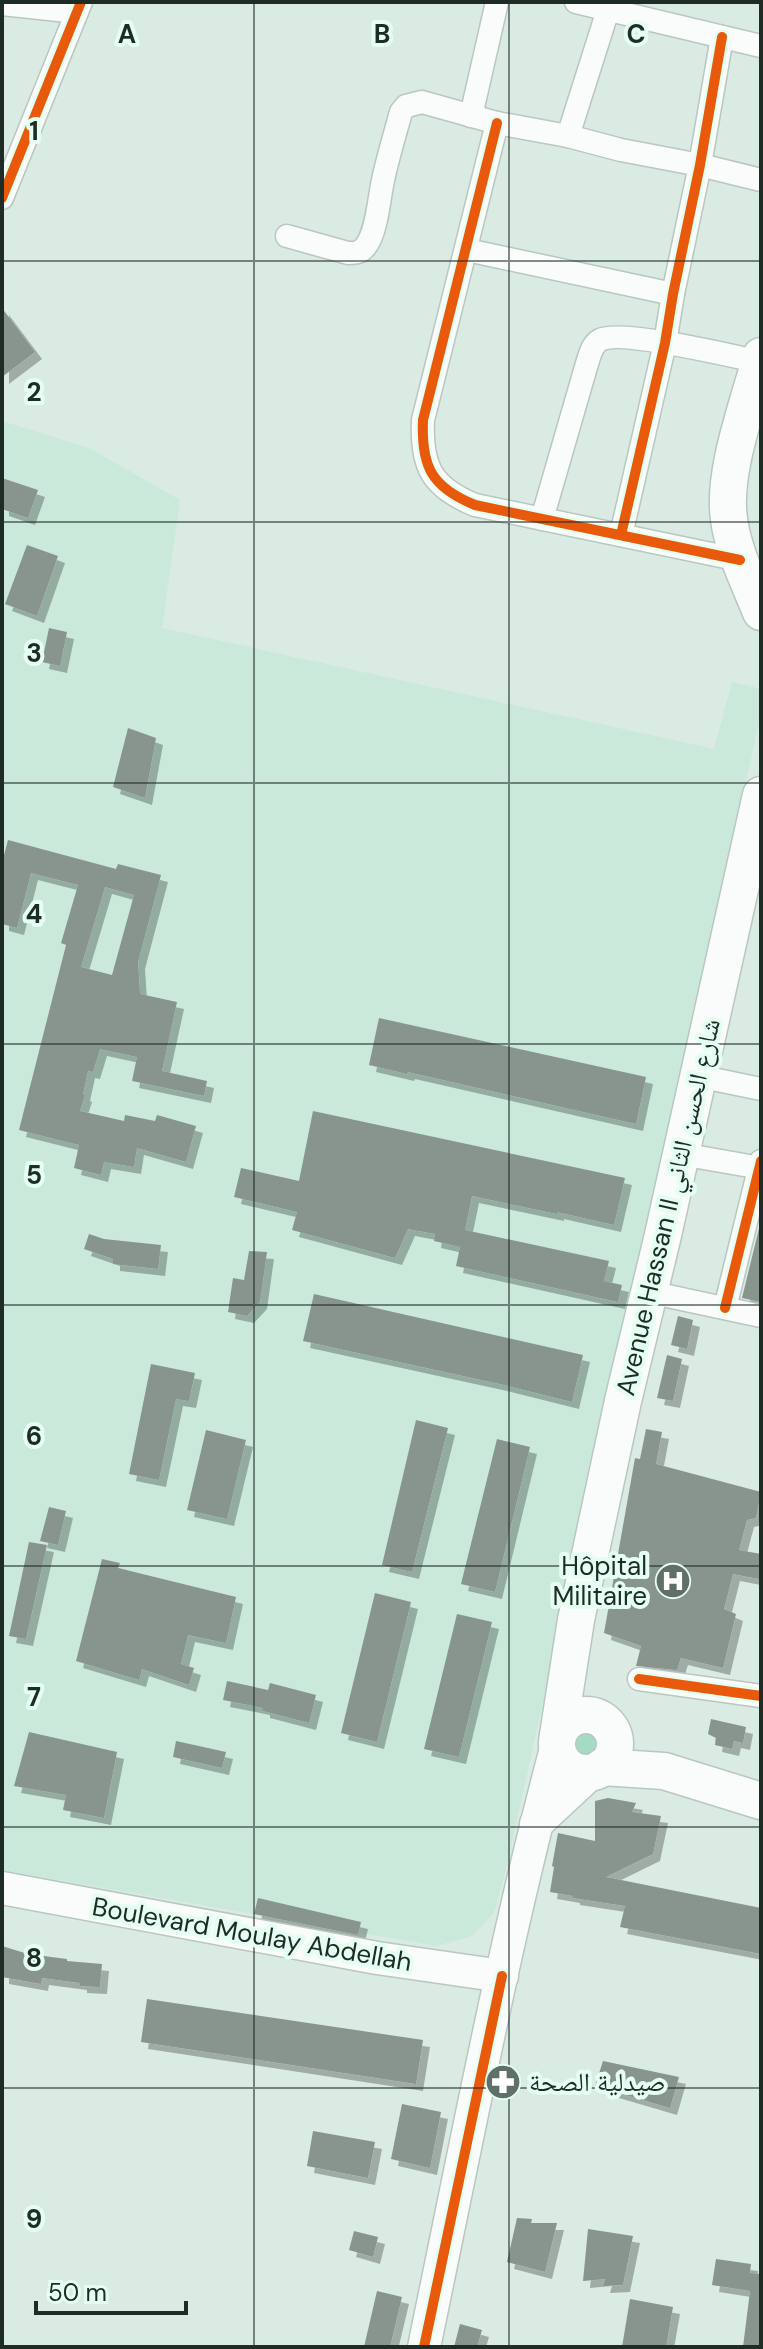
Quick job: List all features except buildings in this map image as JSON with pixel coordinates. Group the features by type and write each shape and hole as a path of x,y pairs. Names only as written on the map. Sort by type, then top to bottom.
{"main road":[{"path":"760,359 728,490 729,519 740,560 761,612"},
{"name":"Avenue Hassan II شارع الحسن الثاني","path":"558,1740 576,1620 761,795"},
{"name":"Avenue Hassan II شارع الحسن الثاني","path":"576,1620 603,1721"},
{"path":"424,2347 502,1976 558,1740 567,1721 575,1717 582,1715 603,1721 664,1771"},
{"path":"536,1824 608,1761 614,1739 603,1721"},
{"path":"558,1740 559,1755 573,1770 664,1771 761,1801"},
{"name":"Boulevard Moulay Abdellah","path":"2,1888 377,1958 502,1976"}],"street":[{"path":"471,116 497,2"},
{"path":"576,2 761,46"},
{"path":"2,4 79,7 2,198"},
{"path":"568,136 608,10"},
{"path":"621,535 665,343 722,37"},
{"path":"287,236 348,253 361,251 373,229 401,112 406,106 422,102 497,123 761,180"},
{"path":"497,123 423,420 424,454 430,472 443,488 475,505 740,560"},
{"path":"467,250 673,294"},
{"path":"542,519 586,367 596,343 616,337 760,359"},
{"path":"698,1076 761,1089"},
{"path":"681,1154 761,1165 725,1308"},
{"path":"649,1292 761,1316"},
{"path":"639,1679 761,1696"}],"shaded area":[{"path":"2,421 89,448 180,500 162,628 714,749 732,682 761,689 761,713 507,1865 494,1913 472,1936 436,1946 2,1870"}],"green space":[{"path":"589,1727 600,1732 605,1743 600,1754 589,1759 578,1754 573,1743 578,1732"}],"cycle path":[{"path":"2,198 81,2"},
{"path":"621,535 665,343 722,37"},
{"path":"497,123 423,420 424,450 432,473 448,491 475,505 740,560"},
{"path":"725,1308 761,1161"},
{"path":"639,1679 761,1696"},
{"path":"424,2347 502,1976"}],"place":[{"name":"Hôpital Militaire","path":"673,1581"},
{"name":"صيدلية الصحة","path":"503,2082"}]}
